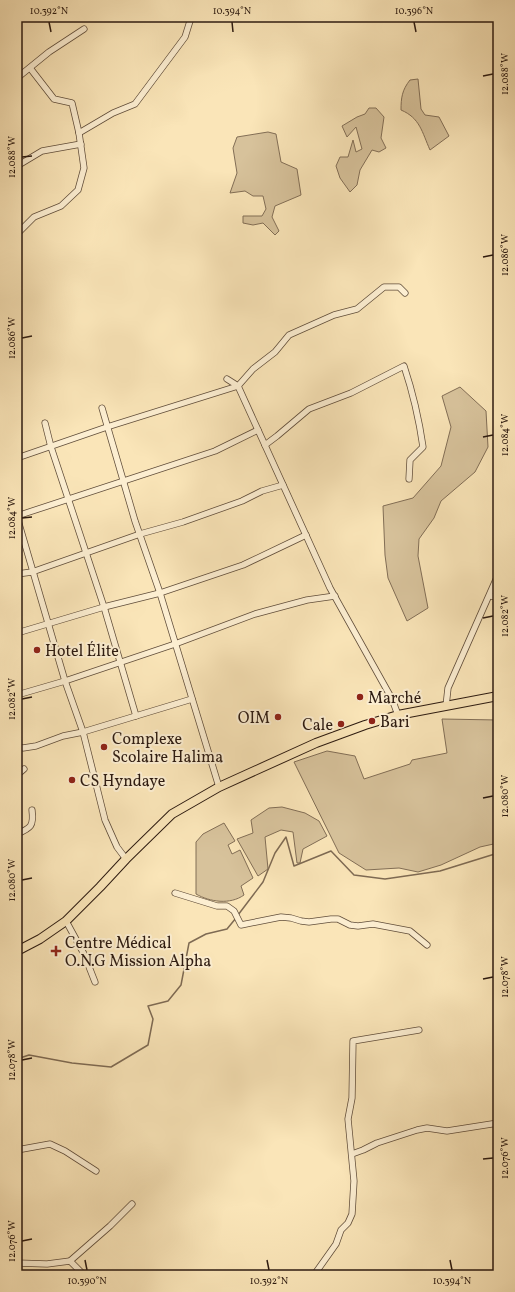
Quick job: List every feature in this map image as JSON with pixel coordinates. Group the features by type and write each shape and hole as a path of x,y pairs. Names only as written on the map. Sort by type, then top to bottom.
{"highway":[{"path":"17,950 40,939 66,921 100,888 126,858 172,814 219,787 340,733 398,715 498,696"}],"street":[{"path":"79,133 113,114 135,104 185,37 190,21 194,17"},
{"path":"17,78 50,52 84,29"},
{"path":"17,235 34,217 61,206 78,190 84,168 79,133 72,103 54,99 30,68"},
{"path":"17,166 42,151 81,144"},
{"path":"17,458 238,386 253,369 275,352 289,336 334,315 357,309 384,287 399,287 405,293"},
{"path":"265,445 309,409 351,393 404,366 412,392 423,447 410,460 409,479"},
{"path":"227,379 238,386 335,596 392,699 398,715"},
{"path":"102,408 219,787"},
{"path":"45,423 51,447 104,607 136,716"},
{"path":"126,858 117,848 105,820 83,732 65,681 49,624 32,572 17,516 215,451 258,430"},
{"path":"17,574 32,572 140,534 191,519 242,501 262,491 283,485"},
{"path":"17,633 104,607 160,593 243,565 306,535"},
{"path":"446,706 448,688 498,576"},
{"path":"17,694 65,681 175,644 255,614 307,600 335,596"},
{"path":"490,596 498,597"},
{"path":"17,746 28,748 63,736 83,732 192,699"},
{"path":"17,775 24,769"},
{"path":"17,834 28,830 32,825 32,810"},
{"path":"175,893 217,906 227,906 234,911 239,923 245,925 286,917 301,921 338,919 350,925 358,926 373,924 410,931 427,945"},
{"path":"66,921 84,954 95,982"},
{"path":"314,1275 336,1244 341,1230 348,1223 352,1214 354,1181 348,1119 352,1098 353,1041 419,1030"},
{"path":"352,1154 377,1143 417,1130 427,1128 447,1131 498,1123"},
{"path":"17,1150 50,1144 65,1151 96,1171"},
{"path":"17,1263 47,1264 70,1261 110,1226 132,1204"},
{"path":"70,1261 84,1275"}],"shaded area":[{"path":"418,79 421,109 425,115 439,117 449,136 430,150 420,126 412,117 401,110 405,87 410,80"},
{"path":"369,108 376,108 384,117 381,138 386,148 379,152 372,150 360,170 357,185 350,192 340,178 336,166 340,157 348,157 353,140 356,152 362,149 356,127 347,137 342,126 365,114"},
{"path":"268,132 276,134 281,162 297,169 301,195 275,206 272,217 279,231 275,235 263,223 253,225 243,223 243,216 262,216 266,209 263,196 253,196 245,191 230,193 237,173 233,148 237,137"},
{"path":"460,387 486,411 488,447 475,472 441,501 434,518 419,539 418,556 428,608 407,621 388,578 385,555 383,506 413,498 441,466 451,427 442,396"},
{"path":"442,719 498,720 498,843 480,847 441,865 418,872 399,868 366,870 339,853 294,762 327,751 355,756 364,779 410,764 412,760 447,753"},
{"path":"282,807 305,813 319,821 327,836 303,849 300,863 297,863 293,832 281,830 265,837 268,869 258,876 237,839 253,833 251,820 269,808"},
{"path":"224,823 235,841 228,845 232,854 240,850 253,878 241,886 244,895 233,900 220,901 207,899 196,894 196,842 203,834"}],"waterway":[{"path":"238,915 263,882 275,853 286,837 294,866 331,851 354,875 385,879 440,871 498,853"},
{"path":"17,1059 29,1055 72,1063 111,1067 148,1045 153,1019 148,1006 168,1001 181,985 189,943 206,934 227,929 236,918"}],"place":[{"name":"Hotel Élite","path":"37,650"},
{"name":"Marché","path":"360,697"},
{"name":"OIM","path":"278,717"},
{"name":"Bari","path":"372,721"},
{"name":"Cale","path":"341,724"},
{"name":"Complexe Scolaire Halima","path":"104,747"},
{"name":"CS Hyndaye","path":"72,780"},
{"name":"Centre Médical O.N.G Mission Alpha","path":"56,951"}]}
